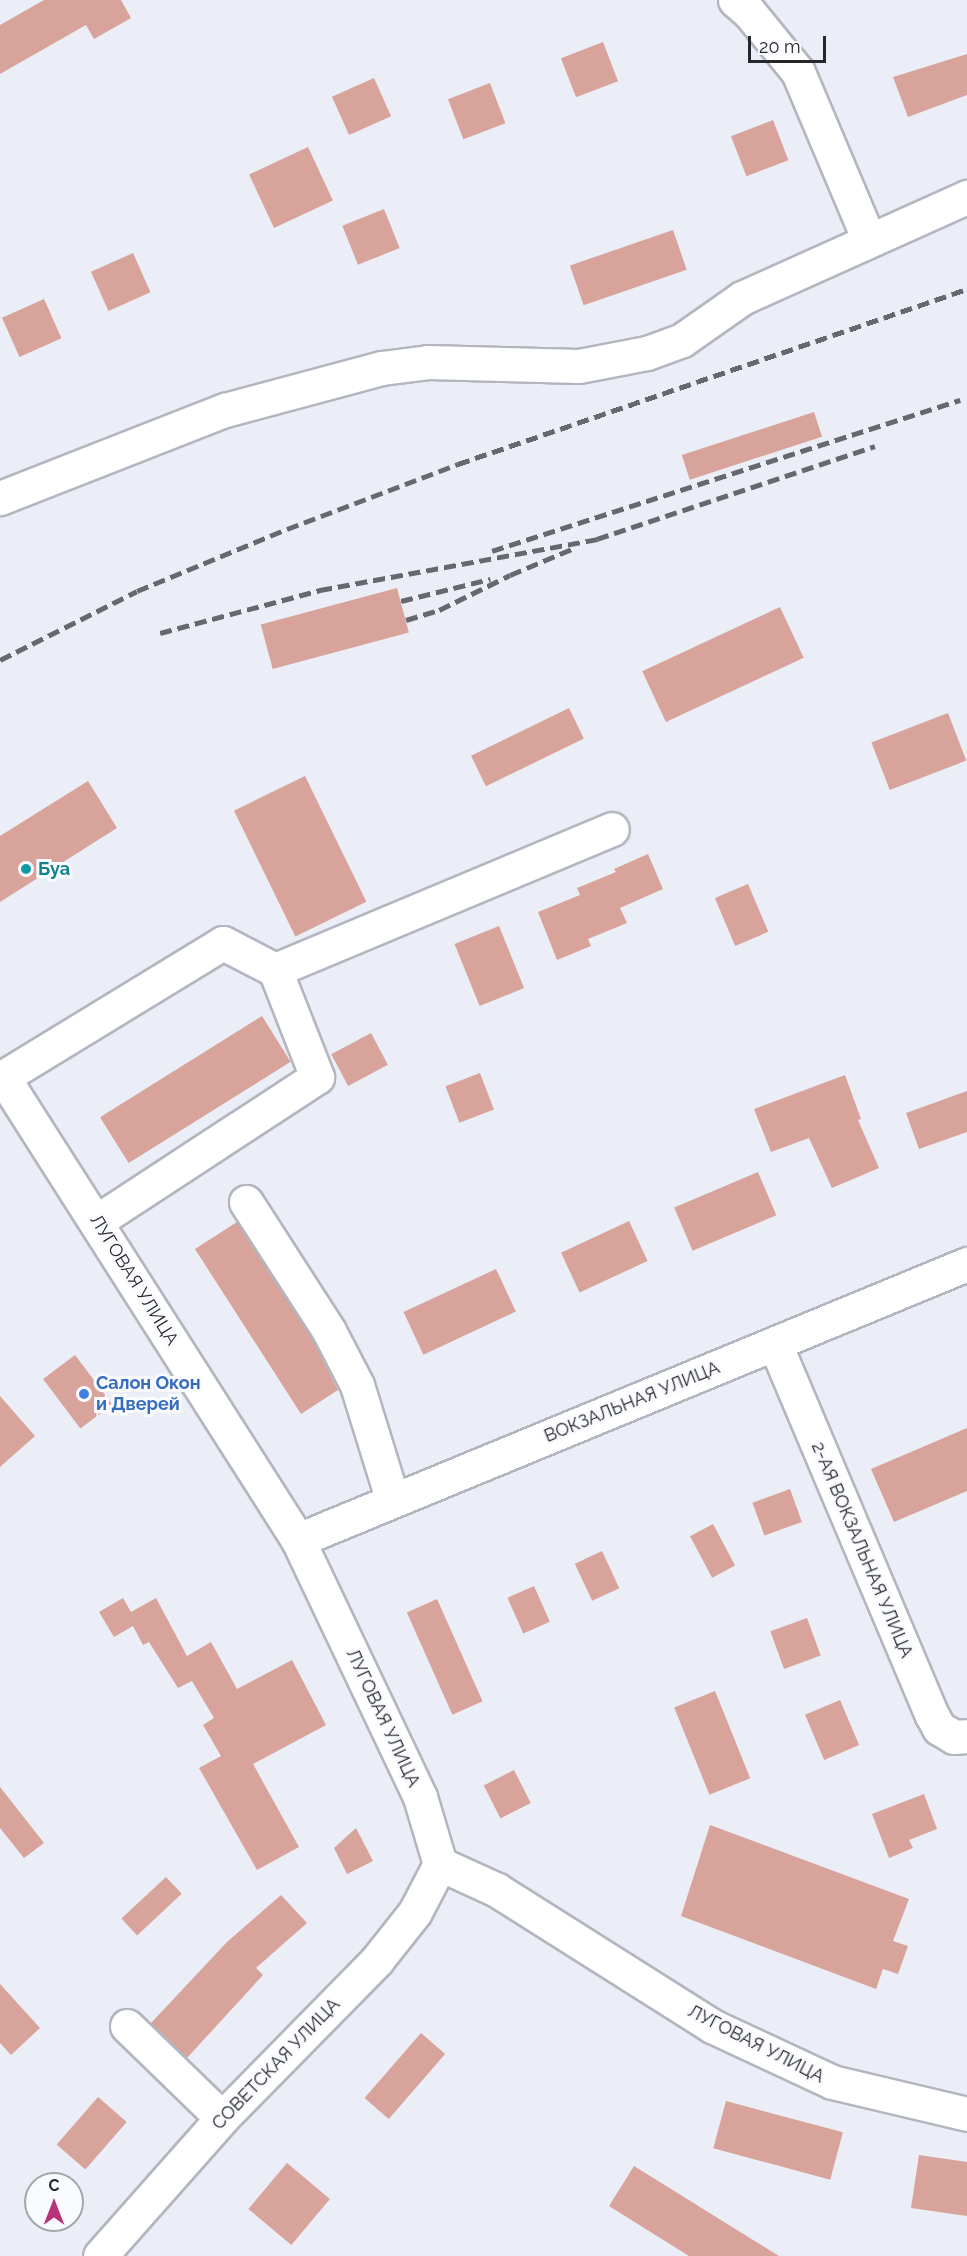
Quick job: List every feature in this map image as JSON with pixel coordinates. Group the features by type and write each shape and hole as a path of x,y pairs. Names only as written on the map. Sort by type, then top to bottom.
{"street":[{"path":"735,0 749,12 798,72 869,240"},
{"path":"0,498 225,410 382,368 428,362 579,366 647,353 682,340 742,298 967,197"},
{"path":"275,970 612,829"},
{"path":"2,1078 223,943 275,970 318,1077 97,1221"},
{"name":"ЛУГОВАЯ УЛИЦА","path":"2,1078 97,1221 298,1540 420,1797 440,1864 497,1890 712,2026 832,2082 967,2114"},
{"path":"246,1202 329,1331 357,1386 393,1501"},
{"name":"ВОКЗАЛЬНАЯ УЛИЦА","path":"298,1540 967,1264"},
{"name":"2-АЯ ВОКЗАЛЬНАЯ УЛИЦА","path":"775,1344 932,1715 939,1728 954,1737 967,1736"},
{"name":"СОВЕТСКАЯ УЛИЦА","path":"100,2256 222,2118 377,1960 415,1912 440,1864"},
{"path":"127,2026 222,2118"}],"building":[{"path":"44,0 121,0 131,18 94,39 86,25 0,74 0,25"},
{"path":"603,42 618,81 576,97 561,58"},
{"path":"967,54 967,95 908,117 893,77"},
{"path":"374,78 391,116 349,135 332,97"},
{"path":"490,83 505,123 463,139 448,99"},
{"path":"773,120 788,160 746,176 731,136"},
{"path":"308,147 333,200 274,228 249,174"},
{"path":"384,209 400,248 358,265 342,226"},
{"path":"673,230 687,270 584,305 570,265"},
{"path":"133,253 150,292 108,311 91,272"},
{"path":"44,299 61,338 19,357 2,318"},
{"path":"814,412 822,437 690,480 682,455"},
{"path":"397,588 409,632 273,669 261,624"},
{"path":"780,607 804,658 666,722 642,671"},
{"path":"569,708 584,739 486,786 471,756"},
{"path":"948,713 966,761 890,790 871,742"},
{"path":"305,776 366,902 295,936 234,811"},
{"name":"Буа","path":"88,781 117,828 0,902 0,836"},
{"path":"648,854 663,889 620,908 627,923 588,939 591,946 557,960 538,912 580,895 577,888 616,872 614,869"},
{"path":"748,884 768,932 735,946 715,898"},
{"path":"499,926 524,988 480,1006 454,944"},
{"path":"262,1016 291,1062 129,1163 100,1117"},
{"path":"371,1033 388,1065 348,1086 331,1054"},
{"path":"480,1073 494,1109 459,1123 445,1086"},
{"path":"845,1075 861,1119 858,1120 879,1168 832,1188 809,1138 771,1152 754,1109"},
{"path":"967,1091 967,1132 919,1149 906,1113"},
{"path":"758,1172 776,1215 693,1251 674,1208"},
{"path":"629,1221 648,1261 580,1293 561,1253"},
{"path":"237,1222 313,1340 338,1390 301,1414 195,1249"},
{"path":"496,1269 516,1312 423,1355 404,1312"},
{"path":"75,1355 112,1405 80,1429 43,1379"},
{"path":"0,1396 35,1436 0,1467"},
{"path":"967,1428 967,1491 894,1522 871,1469"},
{"path":"790,1489 802,1522 764,1536 752,1503"},
{"path":"713,1524 735,1565 712,1578 690,1536"},
{"path":"602,1551 619,1588 592,1601 575,1564"},
{"path":"534,1586 550,1622 523,1633 508,1598"},
{"path":"123,1598 131,1612 156,1598 187,1656 211,1642 237,1689 292,1660 326,1725 253,1764 299,1847 257,1870 199,1768 221,1756 203,1725 214,1718 192,1681 178,1688 149,1642 143,1645 133,1626 114,1637 99,1612"},
{"path":"437,1599 483,1701 452,1715 407,1612"},
{"path":"807,1618 821,1656 784,1669 770,1631"},
{"path":"715,1691 750,1778 709,1795 674,1707"},
{"path":"840,1700 859,1745 824,1760 805,1715"},
{"path":"514,1770 531,1803 501,1818 484,1785"},
{"path":"0,1787 44,1843 24,1858 0,1828"},
{"path":"924,1794 937,1829 909,1840 913,1848 889,1858 872,1814"},
{"path":"710,1825 909,1899 893,1941 908,1946 898,1974 883,1969 876,1989 681,1916"},
{"path":"356,1828 373,1861 347,1874 334,1848"},
{"path":"166,1877 182,1894 137,1935 121,1919"},
{"path":"281,1895 307,1923 256,1968 263,1975 187,2058 151,2023 227,1942"},
{"path":"0,1984 40,2028 11,2055 0,2043"},
{"path":"421,2033 445,2054 389,2119 365,2098"},
{"path":"98,2097 127,2122 85,2169 57,2145"},
{"path":"726,2101 843,2132 830,2180 713,2148"},
{"path":"919,2155 967,2162 967,2216 911,2208"},
{"path":"287,2163 330,2199 291,2245 248,2209"},
{"path":"634,2166 779,2256 689,2256 609,2206"}],"railway":[{"path":"0,660 137,591 287,529 458,464 967,289"},
{"path":"492,551 960,400"},
{"path":"160,633 320,590 597,539 875,446"},
{"path":"406,620 439,610 510,575 572,549"},
{"path":"401,601 490,579"}],"place":[{"name":"Буа","path":"26,869"},
{"name":"Салон Окон и Дверей","path":"84,1394"}]}
